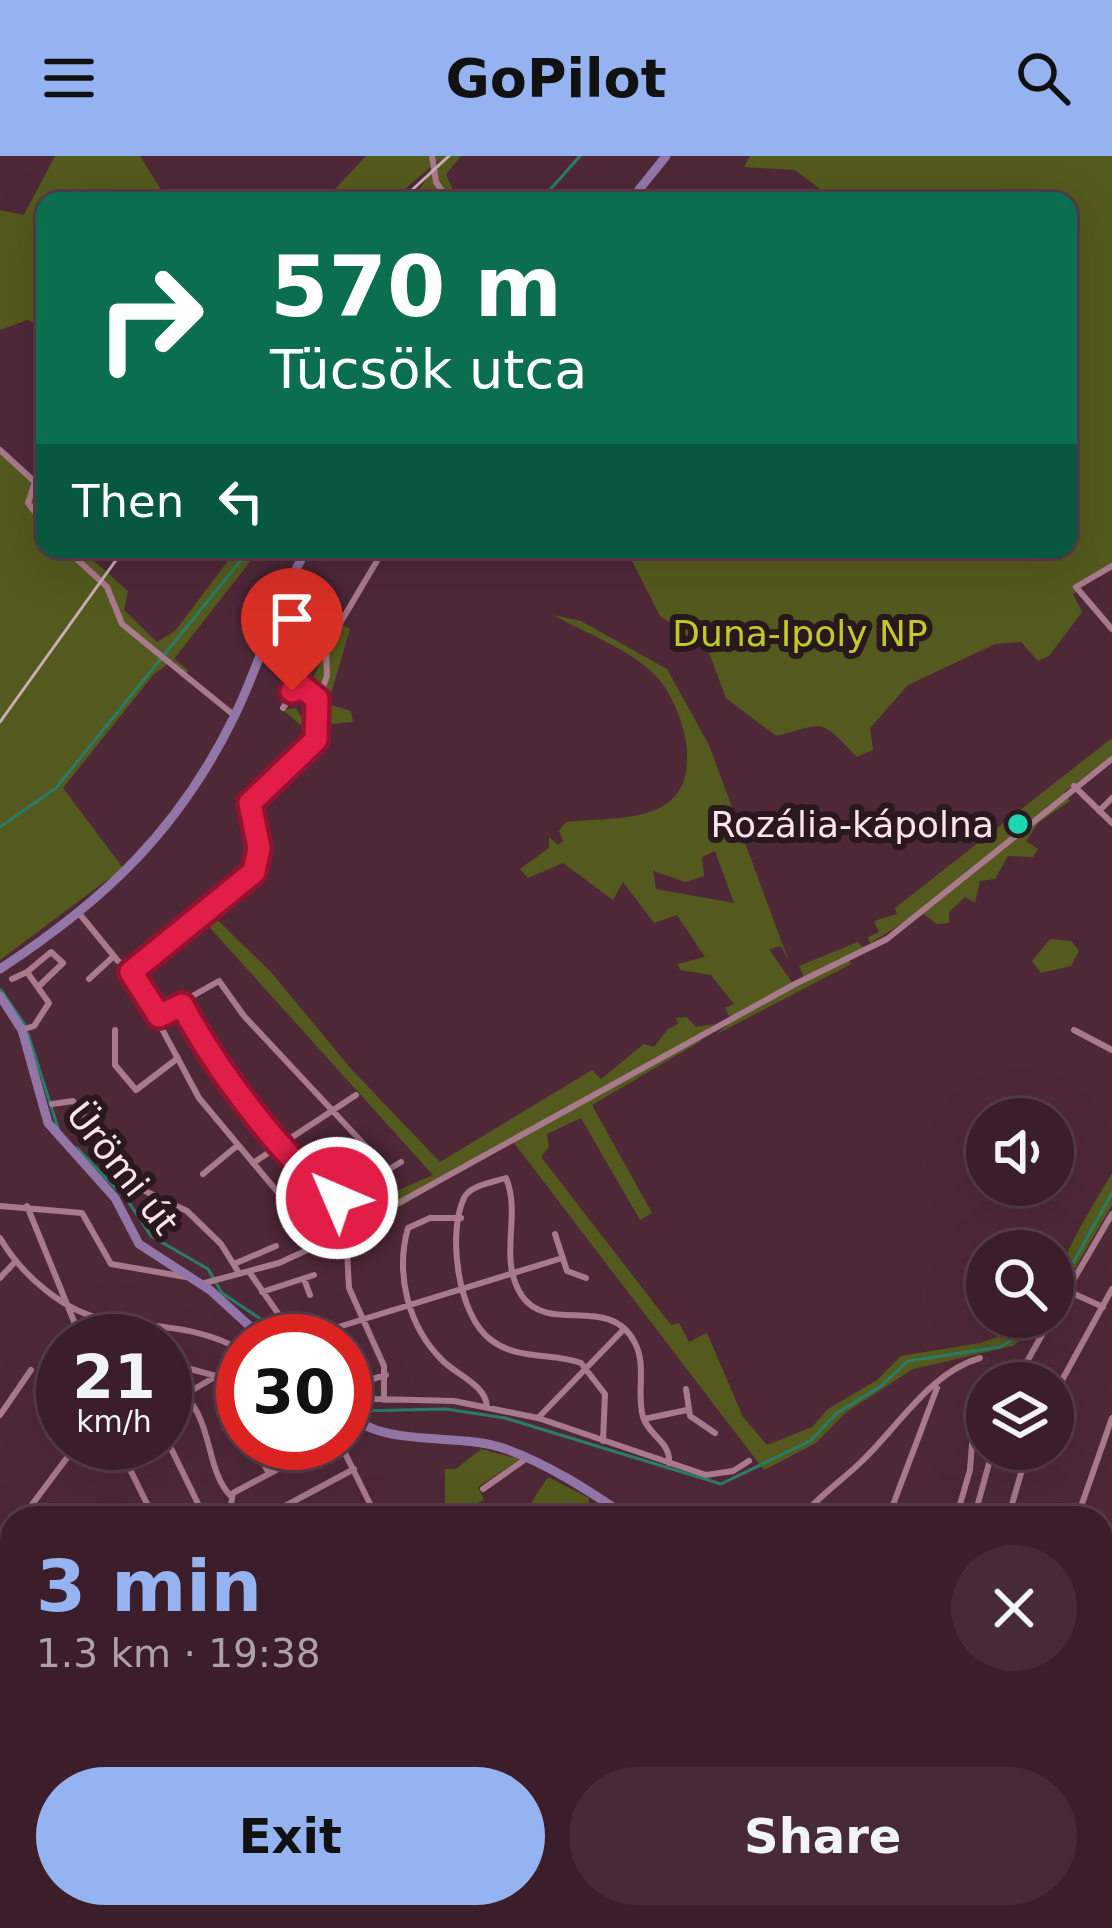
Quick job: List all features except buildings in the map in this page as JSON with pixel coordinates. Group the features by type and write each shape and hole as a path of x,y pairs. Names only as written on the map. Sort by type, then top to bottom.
{"main road":[{"path":"639,192 666,156"},
{"path":"0,967 78,912 155,845 235,716 303,558"},
{"name":"Ürömi út","path":"1,998 25,1029 51,1128 115,1198 139,1244 189,1276 210,1281 241,1314"},
{"path":"372,1429 480,1441 527,1458 608,1506"}],"street":[{"path":"432,156 443,192"},
{"path":"0,450 35,482 28,503 36,513"},
{"path":"76,558 104,583 116,618 235,716"},
{"path":"131,972 254,872 259,848 250,803 316,742 317,699 327,676 326,647 379,558"},
{"path":"1112,579 1108,568 1076,587 1112,629"},
{"path":"301,686 308,670"},
{"path":"283,708 293,687 301,686 317,699"},
{"path":"210,1281 250,1273 346,1232 887,939 1112,759"},
{"path":"1074,786 1112,823"},
{"path":"1100,811 1112,798"},
{"path":"78,912 131,972 159,1016 199,1098 321,1244"},
{"path":"12,979 52,952 63,963 38,988"},
{"path":"89,979 114,956"},
{"path":"25,1029 49,1007 27,972"},
{"path":"159,1016 219,982 244,1016 388,1170"},
{"path":"182,1005 204,1046 282,1143 337,1198 401,1162"},
{"path":"115,1030 115,1065 136,1090 178,1058"},
{"path":"1074,1030 1112,1050"},
{"path":"253,1163 356,1094"},
{"path":"52,1104 73,1101 142,1190 187,1211 240,1274"},
{"path":"203,1174 238,1145"},
{"path":"603,1441 605,1394 586,1368 575,1360 519,1354 494,1343 470,1316 461,1290 461,1218 467,1194 506,1178 512,1198 512,1274 527,1303 538,1310 598,1315 624,1328 639,1354 644,1419 668,1449 669,1463"},
{"path":"0,1206 82,1213 104,1256 119,1269 189,1276"},
{"path":"27,1206 70,1314"},
{"path":"1074,1280 1112,1214"},
{"path":"461,1218 430,1218 408,1228 403,1257 410,1305 431,1348 484,1392 487,1407"},
{"path":"346,1232 350,1288 358,1314"},
{"path":"556,1234 567,1271 586,1278"},
{"path":"0,1238 33,1282 95,1314"},
{"path":"234,1264 275,1246"},
{"path":"372,1316 560,1259"},
{"path":"0,1278 14,1262"},
{"path":"250,1273 278,1314"},
{"path":"262,1292 314,1275"},
{"path":"304,1279 310,1294"},
{"path":"1073,1362 1112,1289"},
{"path":"1074,1294 1103,1307"},
{"path":"538,1418 624,1328"},
{"path":"372,1345 386,1375 384,1400"},
{"path":"813,1506 872,1451 890,1425 963,1363 980,1358"},
{"path":"192,1369 216,1376"},
{"path":"0,1414 31,1370"},
{"path":"372,1378 386,1375"},
{"path":"192,1390 216,1376"},
{"path":"894,1506 939,1385"},
{"path":"686,1389 687,1410 696,1424 716,1433"},
{"path":"372,1395 487,1407 538,1418 713,1475 749,1461"},
{"path":"192,1410 210,1444 216,1478 231,1496"},
{"path":"644,1419 687,1410"},
{"path":"1081,1506 1112,1418"},
{"path":"483,1489 527,1458"},
{"path":"31,1506 58,1470"},
{"path":"130,1470 148,1506"},
{"path":"182,1470 199,1506"},
{"path":"228,1506 231,1496 275,1470"},
{"path":"285,1506 352,1470"},
{"path":"354,1470 371,1506"},
{"path":"960,1506 970,1470"},
{"path":"977,1506 987,1470"},
{"path":"1011,1506 1022,1470"}],"green space":[{"path":"55,156 140,156 162,192 36,192"},
{"path":"366,156 461,156 446,174 452,192 418,191 440,159 402,192 332,192"},
{"name":"Duna-Ipoly NP","path":"750,156 1112,156 1112,565 1073,594 1082,612 1049,656 1038,661 1021,642 995,644 908,685 870,728 873,750 857,757 821,727 776,736 726,698 708,650 660,616 631,558 1077,558 1077,192 824,192 795,170 744,167"},
{"path":"36,192 36,323 27,320 0,330 0,210 24,215"},
{"path":"0,448 36,479 36,558 88,558 100,566 128,591 124,610 157,642 175,631 230,558 253,558 174,659 188,670 185,675 173,660 154,674 63,788 123,868 0,960"},
{"path":"553,615 581,621 667,669 709,745 789,962 781,946 769,949 795,987 806,982 799,966 858,942 866,945 849,956 851,964 717,1034 732,1021 725,1008 734,1004 711,975 680,970 678,964 705,957 677,915 654,923 623,882 613,900 563,863 528,878 520,869 549,848 549,837 558,845 563,841 559,831 566,822 632,816 668,803 680,789 686,769 682,725 661,683 633,658","holes":["715,851 734,903 656,889 653,871 686,882 704,876 702,857"]},
{"path":"340,623 350,629 329,700 351,711 353,722 331,724 320,742 283,710 296,708 301,717 311,713 317,694 302,682 312,680"},
{"path":"1112,738 1112,757 1064,792 1070,801 1038,823 1026,841 1038,849 1033,857 1008,856 995,879 980,881 975,903 965,897 949,912 949,923 937,924 921,912 870,943 868,937 879,932 874,921 897,914 895,908"},
{"path":"209,912 270,971 352,1070 440,1162 592,1070 601,1079 644,1044 654,1047 678,1024 676,1018 687,1017 696,1027 714,1024 699,1036 701,1041 592,1105 652,1213 640,1220 581,1118 547,1134 549,1147 541,1157 671,1325 679,1323 689,1342 707,1333 743,1417 767,1445 812,1427 828,1409 877,1380 901,1356 994,1338 1022,1338 1013,1346 913,1369 845,1413 816,1443 764,1470 511,1139 400,1207 389,1194 433,1175 202,919"},
{"path":"1050,939 1071,941 1079,951 1071,966 1041,973 1032,961"},
{"path":"1112,1173 1112,1205 1074,1270 1074,1240"},
{"path":"481,1449 520,1459 478,1487 484,1500 472,1506 445,1506 445,1469 456,1469"},
{"path":"548,1477 589,1498 589,1506 529,1506"}],"waterway":[{"path":"548,192 580,156"},
{"path":"0,827 56,788 243,558"},
{"path":"1,990 25,1025"},
{"path":"28,1034 58,1128"},
{"path":"77,1148 128,1201 151,1236 208,1269 222,1293 253,1314"},
{"path":"1074,1261 1112,1193"},
{"path":"372,1411 446,1409 505,1418 721,1484 810,1441 837,1413 881,1386 908,1361 1000,1347 1016,1338"}],"railway":[{"path":"410,192 449,156"},
{"path":"0,722 118,558"}],"place":[{"name":"Rozália-kápolna","path":"1018,824"}],"route":[{"path":"292,691 301,686 317,699 316,740 250,803 259,848 254,872 131,972 159,1016 182,1005 204,1046 242,1096 337,1198"}]}
